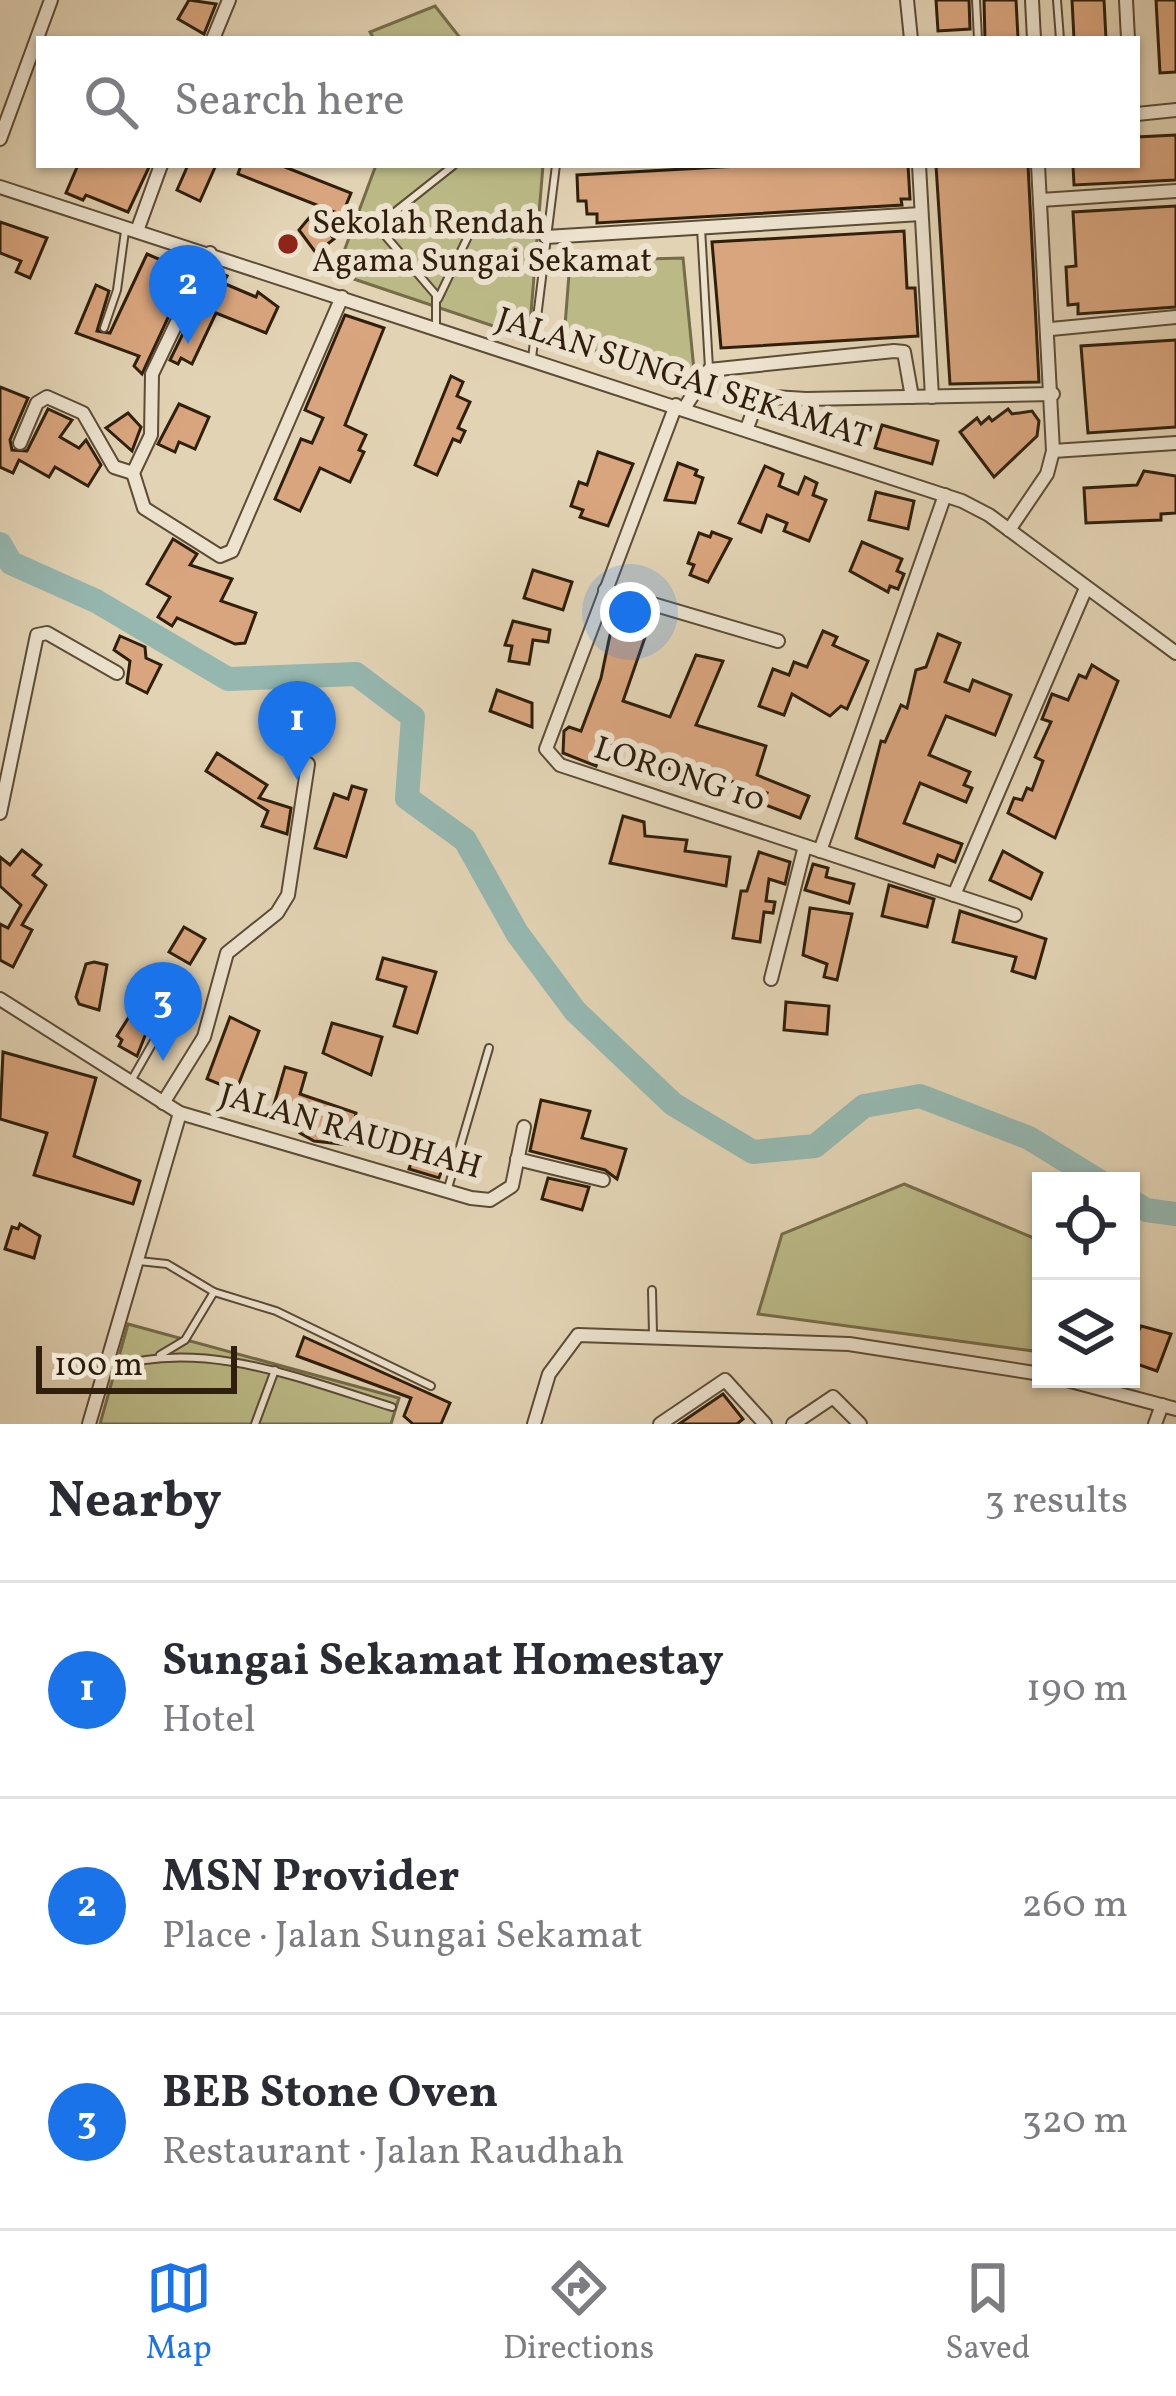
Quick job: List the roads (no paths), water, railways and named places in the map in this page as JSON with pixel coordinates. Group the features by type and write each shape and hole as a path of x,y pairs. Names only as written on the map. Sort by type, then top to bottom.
{"street":[{"path":"39,36 52,0"},
{"path":"214,36 229,0"},
{"path":"907,0 910,36"},
{"path":"1032,0 1034,36"},
{"path":"1126,0 1128,36"},
{"path":"0,139 36,43"},
{"path":"1140,114 1176,110"},
{"path":"132,229 160,168"},
{"path":"919,168 932,397"},
{"path":"1009,530 1047,474 1053,451 1051,329 1038,168"},
{"name":"JALAN SUNGAI SEKAMAT","path":"0,187 945,495 1009,530 1176,652"},
{"path":"1041,200 1176,190"},
{"path":"546,237 922,214"},
{"path":"210,254 152,374 151,435 133,473 144,508 227,556 343,297"},
{"path":"1051,329 1176,317"},
{"path":"709,370 904,352 912,397"},
{"name":"LORONG 10","path":"709,370 681,406 604,590 546,749 560,765 1015,915"},
{"path":"747,428 760,396 1053,394"},
{"path":"20,443 37,403 46,398 82,412 114,467 133,473"},
{"path":"1053,451 1176,443"},
{"path":"820,851 945,495"},
{"path":"954,895 1086,588"},
{"path":"604,590 778,641"},
{"path":"0,813 37,635 47,633 117,673"},
{"path":"164,1103 204,1037 227,953 277,913 288,895 308,764"},
{"path":"771,979 805,846"},
{"name":"JALAN RAUDHAH","path":"0,999 180,1113 447,1190 490,1200 502,1196 512,1186 524,1127"},
{"path":"89,1424 180,1113"},
{"path":"518,1159 603,1180"},
{"path":"534,1424 549,1374 578,1335 849,1344 1032,1373"},
{"path":"660,1424 725,1380 765,1424"},
{"path":"1112,1388 1169,1407 1155,1424"},
{"path":"793,1424 833,1397 860,1424"}],"lane":[{"path":"976,0 978,36"},
{"path":"1057,0 1060,36"},
{"path":"438,299 377,226 450,168"},
{"path":"532,358 556,168"},
{"path":"436,327 438,299 473,224"},
{"path":"701,228 709,370"},
{"path":"104,328 132,229"},
{"path":"131,1081 167,1018 176,977"},
{"path":"447,1190 489,1048"},
{"path":"136,1262 167,1264 214,1292 276,1311 431,1385"},
{"path":"652,1290 653,1337"},
{"path":"104,1370 156,1357 185,1340 214,1292"},
{"path":"156,1357 275,1370 392,1407"},
{"path":"255,1424 275,1370"}],"waterway":[{"path":"0,544 11,563 96,601 228,679 356,674 413,717 407,798 465,840 517,933 575,1011 673,1104 753,1152 815,1146 864,1106 920,1096 1029,1138 1084,1172"},
{"path":"1140,1206 1176,1214"}],"place":[{"name":"Sekolah Rendah Agama Sungai Sekamat","path":"288,244"},
{"name":"MSN Provider","path":"188,344"},
{"name":"Sungai Sekamat Homestay","path":"297,780"},
{"name":"BEB Stone Oven","path":"163,1061"}]}
